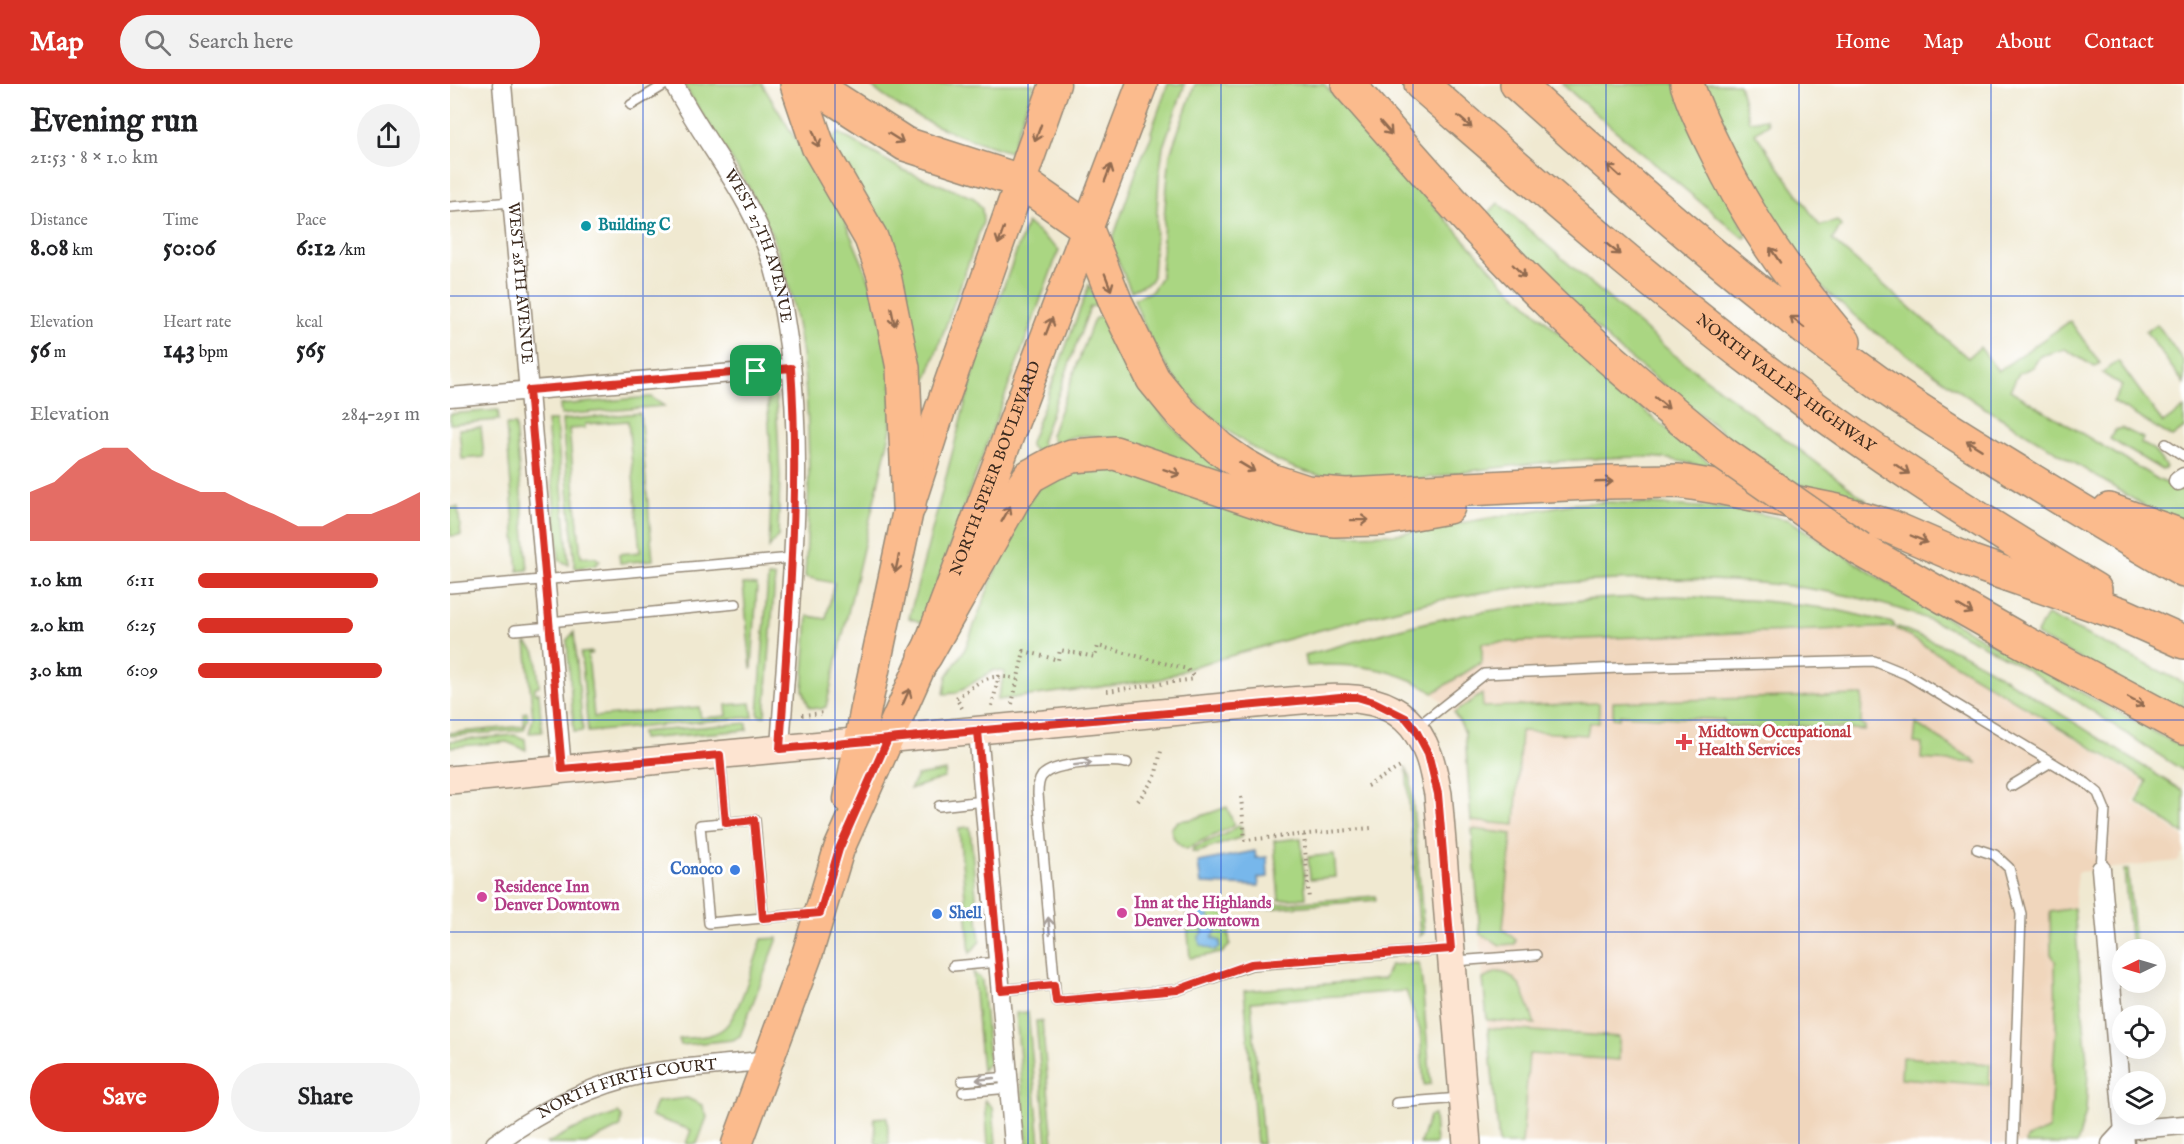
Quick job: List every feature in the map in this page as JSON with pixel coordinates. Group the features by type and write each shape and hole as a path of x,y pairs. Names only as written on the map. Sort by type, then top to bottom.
{"highway":[{"path":"797,84 818,146 871,238 884,275 903,368 909,506"},
{"path":"812,84 904,144 1020,181 1086,227 1116,303 1153,379 1181,413 1219,448 1242,465 1270,480 1307,492 1346,495 1562,484 1679,481 1723,488 1837,511 1891,527 1972,562 2121,614 2184,640"},
{"path":"1348,84 1409,153 1551,304 1628,375 1721,452 1860,549 2018,639 2184,728"},
{"name":"NORTH VALLEY HIGHWAY","path":"1421,84 1599,237 1756,364 1809,403 1942,497 2184,640"},
{"path":"1517,84 1643,197 1798,324 1878,382 2024,475 2184,571"},
{"path":"1687,84 1732,185 1757,228 1809,301 1878,382"},
{"path":"925,656 1013,500 1030,476 1072,456 1115,453 1282,510 1309,517 1335,520 1381,519 1409,515 1562,484"},
{"path":"2024,475 2093,504 2184,537"}],"main road":[{"name":"NORTH SPEER BOULEVARD","path":"737,1144 807,955 874,740 909,506 940,410 1055,84"},
{"name":"NORTH SPEER BOULEVARD","path":"874,740 925,656 1142,84"}],"street":[{"name":"WEST 28TH AVENUE","path":"502,84 562,769"},
{"name":"WEST 27TH AVENUE","path":"674,84 753,213 767,247 778,284 791,368 795,452 792,558 780,749"},
{"path":"450,397 791,368"},
{"path":"450,780 1340,697 1357,697 1391,709 1406,718 1415,729 1428,753 1438,794 1467,1144"},
{"path":"978,731 1014,1144"},
{"path":"2101,869 2124,1137"},
{"name":"NORTH FIRTH COURT","path":"495,1144 548,1109 584,1093 620,1081 676,1070 768,1060"},
{"path":"2111,1144 2124,1137 2184,1125"}],"lane":[{"path":"631,105 666,84"},
{"path":"450,207 512,202"},
{"path":"2166,444 2184,456"},
{"path":"450,588 792,558"},
{"path":"515,630 736,604"},
{"path":"1415,729 1484,674 1864,660 1889,666 1906,674 2086,783 2098,793 2105,810 2101,869"},
{"path":"720,755 726,823"},
{"path":"1127,763 1106,762 1063,766 1048,771 1039,781 1038,794 1056,1001 1177,990 1251,964 1536,955"},
{"path":"2011,786 2051,762"},
{"path":"939,806 984,801"},
{"path":"763,918 754,820 700,825 709,923 820,913"},
{"path":"1977,849 1995,855 2009,868 2021,914 2013,1144"},
{"path":"953,966 999,962"},
{"path":"1001,990 1054,985"},
{"path":"963,1086 1009,1082"},
{"path":"1396,1103 1463,1098"}],"path":[{"path":"1011,705 1023,651 1058,660 1060,650 1095,657 1098,646 1187,669 1196,679"},
{"path":"992,707 999,675"},
{"path":"956,698 984,680 999,675 1017,679"},
{"path":"799,716 825,713"},
{"path":"1138,801 1155,777 1161,751"},
{"path":"1367,786 1402,766"},
{"path":"1241,797 1245,840 1371,828"},
{"path":"1304,834 1309,900"}],"shaded area":[{"path":"1897,629 2143,781 2133,803 2184,837 2184,852 2178,861 2078,872 2074,908 2088,1094 2086,1112 2077,1144 1499,1144 1483,979 1465,733 1454,713 1433,693 1482,662 1481,643"}],"green space":[{"path":"683,84 762,84 843,217 877,298 892,375 891,429 826,707 821,709 809,707 803,690 808,616 826,619 834,583 805,577 809,445 802,355 795,311 784,268 760,209 740,172"},
{"path":"868,84 1034,84 1010,152 936,126 900,107"},
{"path":"1168,84 1185,84 1163,147 1153,276 1150,282 1131,291 1111,245 1140,161 1152,135 1151,132"},
{"path":"1195,84 1324,84 1503,282 1652,417 1717,469 1664,458 1625,457 1520,465 1422,479 1388,482 1358,481 1307,472 1260,452 1237,437 1215,420 1177,381 1149,337 1134,299 1152,291 1161,277 1170,154"},
{"path":"1562,84 1677,84 1747,236 1745,238 1741,236"},
{"path":"1698,84 1739,84 1749,121 1766,119 1768,124 1755,133 1820,226 1837,221 1841,226 1832,240 1968,358 1980,347 1998,371 2070,321 2100,363 2095,367 2065,349 2040,356 2033,367 2019,373 2010,390 2159,480 2184,491 2184,528 1977,403 1869,328 1827,292 1814,280 1771,228"},
{"path":"839,133 903,170 974,198 982,209 983,222 923,389 914,387 832,139"},
{"path":"1498,203 1672,353 1867,501 1784,481 1616,347 1484,218"},
{"path":"1027,223 1059,250 923,623 909,618 976,362"},
{"path":"1089,285 1099,305 1090,307 1041,442 1044,448 1035,451 1030,443"},
{"path":"1105,314 1131,366 1151,399 1175,429 1216,465 1221,475 1150,448 1113,438 1077,436 1055,444 1051,435 1094,319"},
{"path":"2157,324 2184,362 2184,384 2146,332"},
{"path":"2118,361 2163,423 2184,408 2184,428 2172,437 2113,402 2122,386 2102,373"},
{"path":"767,392 776,397 780,476 778,536 769,548 772,475"},
{"path":"651,397 664,406 561,415 560,405"},
{"path":"498,410 499,420 450,424 450,414"},
{"path":"640,413 653,560 620,563 619,554 640,552 628,421 585,424 585,428 569,429 581,557 595,557 600,561 594,566 575,568 562,420"},
{"path":"547,421 556,421 569,565 559,560"},
{"path":"506,425 515,425 528,570 518,571"},
{"path":"481,427 484,457 462,459 459,429"},
{"path":"2122,428 2143,438 2141,443 2154,450 2166,467 2162,470 2110,439 2115,430"},
{"path":"1104,462 1348,535 1396,534 1572,504 1610,502 1738,509 1789,520 1897,589 1981,638 2184,748 2184,771 2029,671 1932,621 1859,598 1784,585 1733,581 1617,580 1501,590 1425,603 1368,617 1198,665 1161,679 997,700 1005,672 994,670 956,693 944,694 947,676 965,649 1014,522 1046,477"},
{"path":"458,507 461,535 450,536 450,508"},
{"path":"768,577 775,577 765,716 758,715"},
{"path":"743,584 757,585 752,668 751,668"},
{"path":"1676,596 1763,601 1832,609 1893,623 1895,627 1482,643 1482,662 1433,693 1419,684 1389,672 1356,666 1307,666 1305,655 1411,626 1504,608 1561,602"},
{"path":"2047,615 2184,683 2184,716 2036,635"},
{"path":"1898,627 1961,653 1990,669 2184,792 2184,834 2137,802 2147,781 1897,629"},
{"path":"574,632 583,731 574,732 567,640"},
{"path":"526,642 536,653 539,686 535,687 535,693 539,693 542,732 529,733 533,719"},
{"path":"592,652 588,654 594,717 699,707 701,718 727,716 726,705 751,703 753,717 588,732 581,653"},
{"path":"1482,694 1483,707 1599,703 1599,722 1589,723 1587,735 1521,731 1515,825 1471,821 1465,733 1454,713"},
{"path":"1862,695 1861,724 1865,726 1865,730 1788,725 1787,730 1725,726 1724,720 1620,715 1619,719 1613,718 1613,702"},
{"path":"527,712 528,718 524,730 450,736 450,733 524,726 523,713"},
{"path":"747,723 747,730 642,739 641,732"},
{"path":"1916,724 1978,763 1921,759 1922,744 1914,743"},
{"path":"514,735 525,739 526,750 507,742 450,747 450,741"},
{"path":"1406,767 1411,780 1424,933 1420,936"},
{"path":"946,771 944,778 910,789 917,776"},
{"path":"1227,807 1234,825 1187,849 1174,838 1171,828 1178,821 1193,819"},
{"path":"1239,825 1242,829 1242,837 1192,852 1193,848 1228,833"},
{"path":"970,827 980,941 970,953 959,828"},
{"path":"1472,829 1512,834 1503,929 1516,940 1515,944 1500,945 1480,934"},
{"path":"1301,838 1306,898 1279,900 1274,841"},
{"path":"1334,854 1336,877 1310,879 1308,857"},
{"path":"2124,870 2128,870 2134,939 2130,939"},
{"path":"1375,896 1376,900 1253,910 1253,906"},
{"path":"1186,908 1227,914 1230,945 1222,953 1190,958"},
{"path":"2074,908 2088,1072 2086,1112 2077,1144 2026,1144 2027,1138 2049,1129 2056,1028 2055,960 2051,954 2050,912"},
{"path":"778,938 740,1036 733,1040 681,1045 679,1039 708,1035 719,1031 730,1022 741,1000 762,939"},
{"path":"1418,963 1421,973 1431,1084 1424,1085 1420,1030 1406,991 1251,1002 1263,1144 1257,1144 1244,991 1384,979 1390,965"},
{"path":"973,972 982,980 989,1062 982,1071"},
{"path":"1497,972 1505,973 1518,983 1535,1024 1487,1020 1483,979"},
{"path":"1028,1012 1040,1144 1027,1144 1016,1013"},
{"path":"1036,1021 1042,1021 1053,1144 1047,1144"},
{"path":"1488,1028 1619,1037 1619,1060 1529,1054 1522,1144 1499,1144"},
{"path":"1902,1057 1990,1064 1989,1085 1901,1078"},
{"path":"687,1098 702,1105 707,1117 697,1144 686,1144 691,1130 651,1116 656,1102"},
{"path":"985,1100 993,1108 996,1144 988,1144"},
{"path":"618,1113 622,1117 621,1126 586,1144 546,1144 572,1130"},
{"path":"1434,1115 1436,1144 1420,1144 1429,1116"},
{"path":"887,1117 889,1144 876,1144 874,1118"}],"water":[{"path":"1255,851 1256,858 1267,857 1268,877 1258,878 1259,886 1201,884 1198,862"},
{"path":"1203,909 1208,912 1210,922 1216,926 1212,938 1220,941 1220,947 1215,951 1201,945 1199,936 1203,933 1202,927 1196,925 1192,917 1197,910"}],"place":[{"name":"Building C","path":"586,226"},
{"name":"Midtown Occupational Health Services","path":"1684,742"},
{"name":"Conoco","path":"735,870"},
{"name":"Residence Inn Denver Downtown","path":"482,897"},
{"name":"Inn at the Highlands Denver Downtown","path":"1122,913"},
{"name":"Shell","path":"937,914"}],"route":[{"path":"756,371 529,390 562,769 720,755 726,823 754,820 763,918 820,913 839,849 888,739 1276,702 1357,697 1391,709 1406,718 1428,753 1438,794 1451,949 1251,964 1177,990 1056,1001 1054,985 1001,990 978,731 888,739 780,749 795,495 794,406 791,368 756,371"}]}
